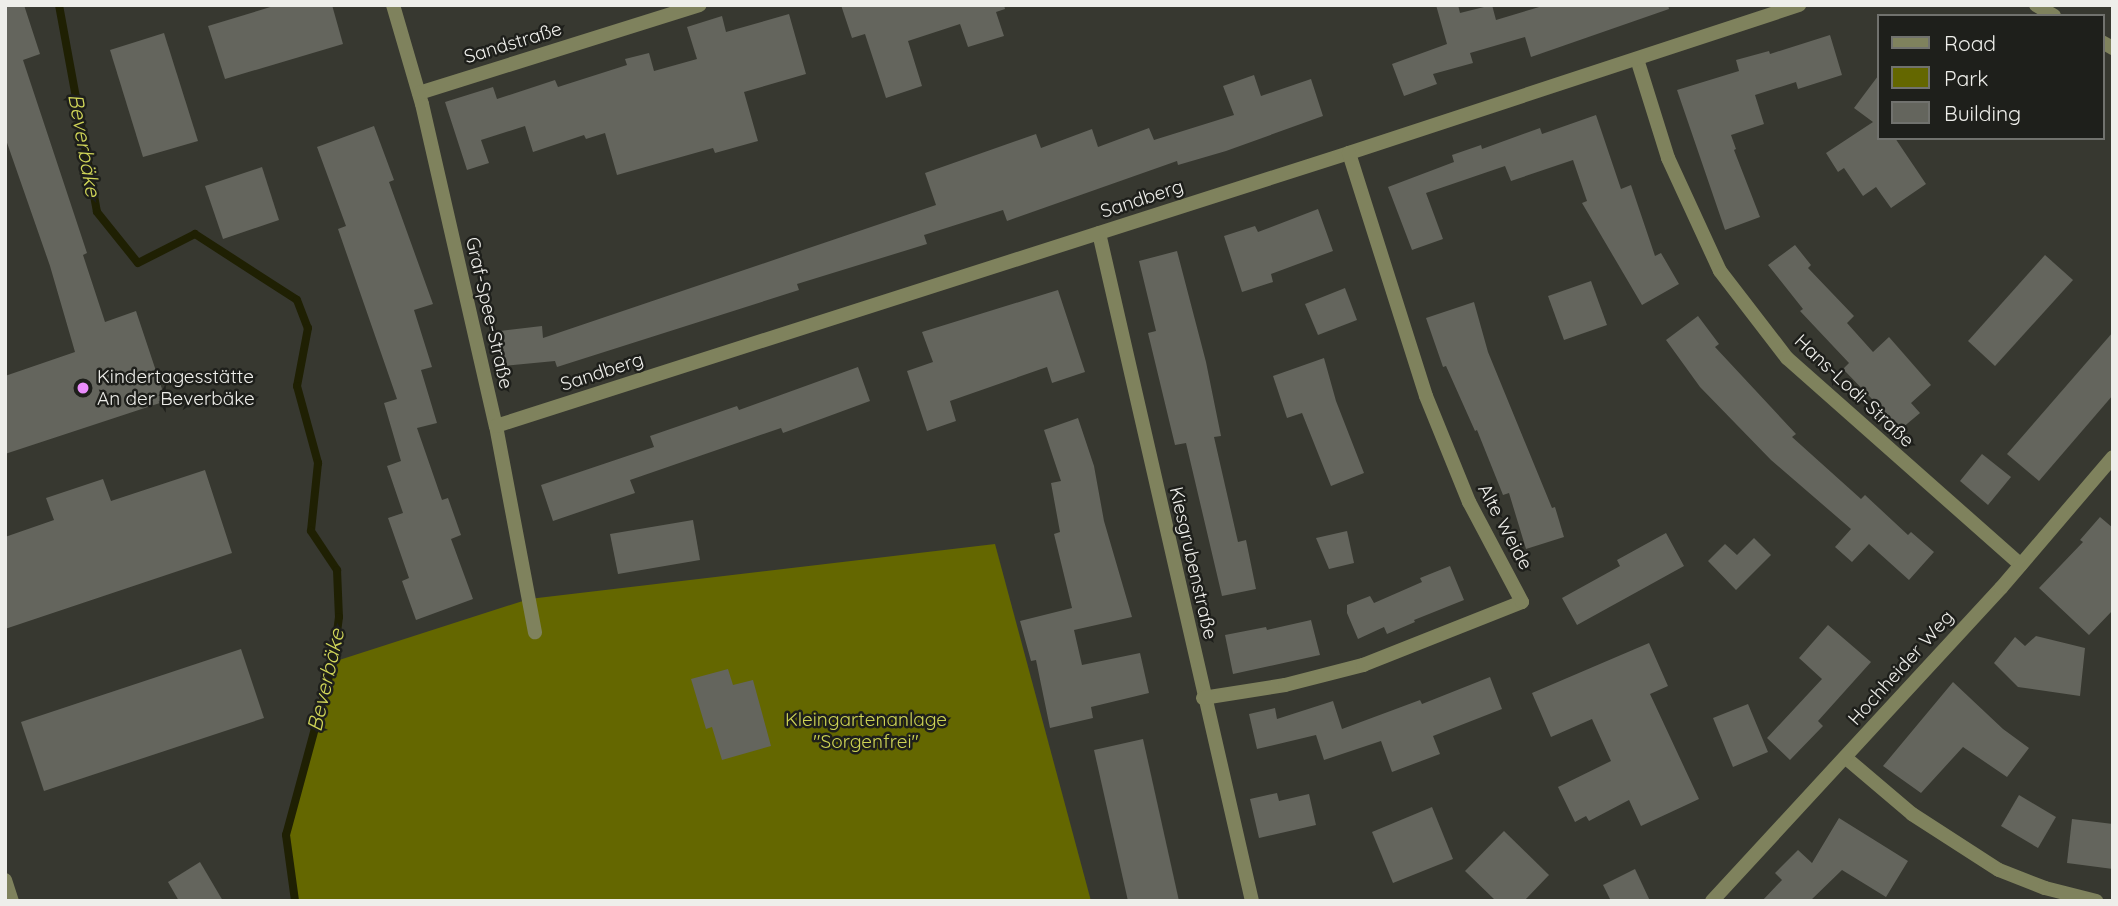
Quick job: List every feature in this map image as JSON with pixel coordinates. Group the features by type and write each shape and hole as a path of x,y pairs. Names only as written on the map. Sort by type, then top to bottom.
{"street":[{"name":"Graf-Spee-Straße","path":"393,5 419,93 496,426 535,632"},
{"name":"Sandstraße","path":"419,93 699,5"},
{"name":"Sandberg","path":"496,426 1637,60 1799,5"},
{"name":"Hans-Lodi-Straße","path":"1637,60 1668,158 1720,271 1787,358 2021,565"},
{"name":"Alte Weide","path":"1203,698 1285,685 1363,665 1522,602 1469,502 1426,396 1349,153"},
{"name":"Kiesgrubenstraße","path":"1099,233 1203,698 1252,901"},
{"name":"Hochheider Weg","path":"1712,901 2021,565 2113,457"},
{"path":"1846,758 1912,814 1999,870 2045,888 2096,901"},
{"path":"5,880 12,901"}],"green space":[{"name":"Kleingartenanlage \"Sorgenfrei\"","path":"995,544 1091,901 297,901 286,835 333,662 529,599"}],"building":[{"path":"5,5 24,5 40,54 23,60 87,253 83,255 105,322 136,311 166,401 5,454 5,376 75,352 50,266 5,137"},
{"path":"277,5 332,5 343,44 225,79 208,26"},
{"path":"841,5 1004,5 1005,9 996,12 1004,36 968,47 960,24 908,41 922,86 886,98 865,34 852,38"},
{"path":"1436,5 1458,5 1460,13 1492,5 1496,20 1546,5 1668,5 1669,9 1531,57 1525,37 1470,53 1473,63 1433,74 1437,84 1404,96 1392,64 1447,44"},
{"path":"789,14 806,74 744,92 758,141 715,153 713,148 617,175 605,133 586,139 584,135 533,152 525,126 481,140 489,163 467,170 445,102 493,87 497,99 555,80 558,87 627,65 625,59 649,53 654,71 697,59 687,27 722,16 726,32"},
{"path":"164,33 198,141 143,157 110,50"},
{"path":"1830,35 1842,75 1798,89 1796,82 1755,95 1764,124 1731,135 1736,149 1734,150 1760,217 1725,230 1677,90 1739,71 1736,60 1769,51 1770,54"},
{"path":"1254,75 1261,96 1311,79 1323,116 1226,151 1178,165 1177,161 1007,221 1003,210 924,235 927,244 797,284 799,290 557,367 555,361 504,366 500,331 542,326 543,338 936,205 925,173 1036,134 1041,148 1092,129 1098,147 1149,128 1154,140 1234,115 1223,86"},
{"path":"1876,79 1876,140 1896,140 1926,184 1891,208 1876,187 1863,196 1844,168 1838,172 1826,153 1873,122 1854,108"},
{"path":"1596,115 1621,189 1631,185 1655,256 1661,253 1679,284 1642,305 1582,203 1587,201 1573,160 1511,181 1505,166 1426,193 1443,239 1412,250 1388,187 1454,162 1452,155 1481,145 1482,149 1540,128 1542,134"},
{"path":"374,126 394,180 389,182 433,304 414,310 432,367 421,370 437,423 417,428 442,500 448,498 461,535 451,539 473,599 416,620 402,581 409,578 388,518 403,513 387,466 401,461 384,403 397,399 338,229 346,226 317,147"},
{"path":"262,167 279,220 223,239 205,186"},
{"path":"1318,209 1333,251 1271,274 1273,282 1242,292 1224,236 1255,226 1258,232"},
{"path":"1795,245 1811,265 1808,268 1854,316 1847,323 1873,352 1889,337 1931,385 1911,403 1920,413 1901,429 1843,369 1849,363 1800,311 1803,309 1768,265"},
{"path":"1177,251 1206,362 1221,436 1214,437 1238,542 1246,540 1256,589 1222,596 1186,443 1175,445 1148,333 1156,331 1139,261"},
{"path":"2045,255 2073,280 1995,366 1968,341"},
{"path":"1591,281 1607,325 1564,340 1548,296"},
{"path":"1345,288 1357,320 1318,335 1305,304"},
{"path":"1058,290 1085,372 1052,383 1047,367 950,401 956,421 927,431 907,371 933,362 922,332"},
{"path":"1474,302 1488,352 1552,508 1555,507 1564,537 1526,549 1509,493 1503,495 1477,430 1475,431 1446,366 1443,367 1426,318"},
{"path":"1698,316 1719,344 1715,347 1796,434 1792,437 1861,499 1865,495 1908,535 1911,532 1934,552 1909,580 1869,544 1852,562 1835,547 1851,529 1771,460 1700,387 1666,340"},
{"path":"2113,332 2113,395 2039,481 2007,454"},
{"path":"1324,358 1336,401 1364,473 1331,486 1302,413 1287,418 1273,376"},
{"path":"858,367 870,401 783,433 781,428 630,480 635,493 553,521 541,485 654,447 650,436 737,406 739,410"},
{"path":"1078,418 1094,466 1104,521 1132,617 1074,630 1082,665 1140,653 1149,693 1091,707 1093,718 1050,728 1036,660 1031,661 1020,621 1072,608 1054,534 1060,532 1051,483 1061,481 1044,430"},
{"path":"1982,454 2011,477 1988,505 1960,481"},
{"path":"205,470 232,553 5,629 5,537 54,520 46,498 103,479 111,501"},
{"path":"2100,517 2113,528 2113,610 2089,635 2039,588 2083,542 2080,540"},
{"path":"693,520 700,560 618,574 610,534"},
{"path":"1347,531 1354,563 1329,569 1316,538"},
{"path":"1666,533 1684,566 1577,625 1562,598 1620,566 1617,560"},
{"path":"1754,538 1771,555 1736,590 1708,561 1725,544 1737,555"},
{"path":"1450,566 1464,600 1387,634 1384,627 1358,639 1347,613 1347,605 1370,596 1374,603 1422,582 1420,578"},
{"path":"1311,620 1320,655 1233,674 1225,635 1266,627 1267,630"},
{"path":"1828,625 1871,662 1818,721 1823,726 1790,760 1767,738 1822,679 1799,658"},
{"path":"2036,636 2085,648 2080,696 2018,687 1994,663 2015,637 2025,646"},
{"path":"1649,643 1668,686 1650,694 1699,799 1641,826 1629,800 1589,821 1586,816 1575,822 1558,787 1611,761 1592,719 1551,737 1532,693"},
{"path":"241,649 264,718 44,791 21,722"},
{"path":"728,669 733,685 753,680 771,746 722,760 712,727 706,729 691,679"},
{"path":"1490,677 1502,709 1433,736 1440,754 1392,772 1381,741 1324,760 1316,735 1257,749 1249,714 1275,708 1277,719 1333,701 1342,729 1420,700 1422,704"},
{"path":"1953,682 2003,729 2029,748 2007,777 1963,747 1921,793 1883,766"},
{"path":"1748,704 1768,752 1733,767 1713,718"},
{"path":"1143,739 1179,901 1128,901 1094,750"},
{"path":"1277,793 1279,801 1309,794 1316,825 1259,838 1250,799"},
{"path":"2019,795 2056,817 2038,848 2001,826"},
{"path":"1432,807 1453,859 1393,883 1372,832"},
{"path":"1839,818 1908,861 1886,897 1842,870 1810,901 1762,901 1782,880 1775,873 1798,850 1812,863"},
{"path":"2072,819 2113,824 2113,869 2067,863"},
{"path":"1504,831 1549,875 1524,901 1496,901 1465,871"},
{"path":"200,862 223,901 179,901 168,882"},
{"path":"1635,869 1650,901 1611,901 1603,885"}],"waterway":[{"name":"Beverbäke","path":"59,5 97,212 138,263 195,234 297,300 308,328 297,386 318,463 311,531 337,570 339,617 333,662 286,835 295,901"}],"place":[{"name":"Kindertagesstätte An der Beverbäke","path":"83,388"}]}
